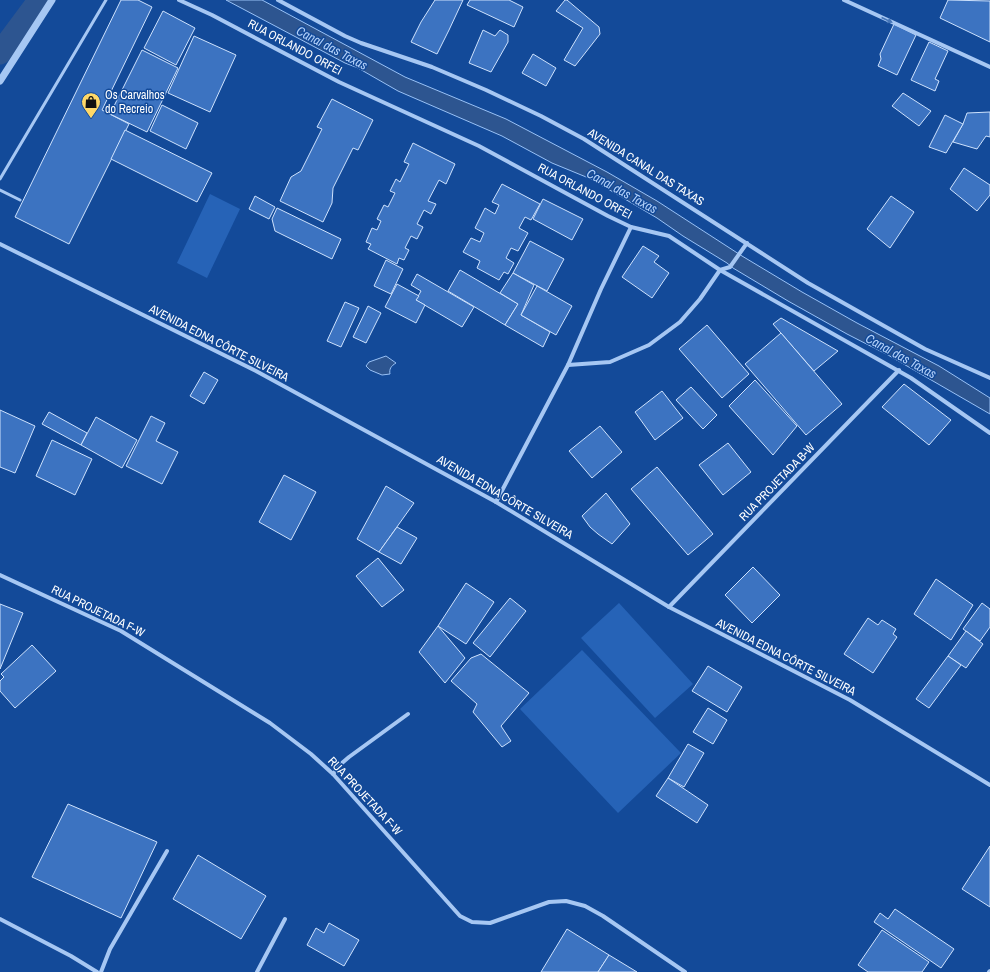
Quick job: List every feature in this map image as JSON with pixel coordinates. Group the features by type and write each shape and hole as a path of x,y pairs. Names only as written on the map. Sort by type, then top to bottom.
{"street":[{"path":"0,81 52,0"},
{"name":"RUA ORLANDO ORFEI","path":"179,0 212,15 339,82 479,146 608,216 631,227 669,236 720,270 899,370 990,433"},
{"name":"AVENIDA CANAL DAS TAXAS","path":"278,0 345,36 445,73 486,90 541,116 584,139 808,283 924,349 990,378"},
{"path":"844,0 853,2 990,67"},
{"path":"496,502 568,365 601,289 631,227"},
{"path":"568,365 610,362 649,345 680,322 700,299 720,270 730,266 747,243"},
{"name":"AVENIDA EDNA CÔRTE SILVEIRA","path":"0,244 256,371 496,502 669,607 850,700 990,785"},
{"name":"RUA PROJETADA B-W","path":"669,607 899,370"},
{"name":"RUA PROJETADA F-W","path":"0,576 121,631 270,723 311,754 333,774 460,916 472,922 490,923 549,902 573,902 585,906 604,916 685,972"},
{"path":"333,774 349,757 408,714"},
{"path":"101,972 110,949 167,851"},
{"path":"0,919 71,956 97,972"},
{"path":"257,972 285,919"}],"lane":[{"path":"0,180 106,0"},
{"path":"0,190 20,200"}],"shaded area":[{"path":"210,194 240,209 207,278 177,263"},
{"path":"619,603 693,684 655,718 581,638"},
{"path":"582,650 681,753 618,813 520,709"}],"water":[{"name":"Canal das Taxas","path":"226,0 262,0 405,77 506,119 607,172 657,201 742,256 802,292 939,366 990,398 990,414 888,355 788,301 733,268 657,218 591,179 552,163 502,136 398,91 358,68 345,63"},
{"path":"386,356 396,363 391,368 390,374 382,375 370,370 366,366 369,362"}],"building":[{"name":"Os Carvalhos do Recreio","path":"121,0 138,0 152,7 102,110 129,124 69,244 15,217"},
{"path":"435,0 463,0 437,54 411,42 421,22"},
{"path":"470,0 509,0 523,7 514,27 467,5"},
{"path":"565,0 567,0 599,27 600,34 575,66 564,60 583,28 556,11"},
{"path":"948,0 990,1 990,42 940,18"},
{"path":"163,11 195,28 176,65 144,48"},
{"path":"894,24 916,35 897,75 878,66 881,59 880,54"},
{"path":"483,30 495,36 500,30 508,35 508,42 491,72 469,63"},
{"path":"194,36 236,55 210,112 168,93"},
{"path":"929,42 948,51 935,79 939,81 935,91 911,80"},
{"path":"142,50 178,68 147,132 110,114"},
{"path":"533,54 556,68 546,86 522,73"},
{"path":"903,93 931,111 919,126 892,106"},
{"path":"332,99 373,120 358,150 353,148 333,188 332,203 323,222 280,201 291,177 301,171 322,129 317,127"},
{"path":"162,105 198,123 186,149 150,131"},
{"path":"990,112 990,137 986,136 977,149 953,142 967,113"},
{"path":"945,115 963,124 946,153 929,147"},
{"path":"125,130 212,173 197,202 111,159"},
{"path":"413,143 455,164 446,184 439,180 428,201 436,204 431,214 424,210 417,224 423,227 417,239 411,236 405,248 409,250 404,260 399,258 397,264 368,249 371,244 366,242 372,228 377,230 381,221 377,219 384,205 388,207 395,193 390,191 396,179 400,182 409,164 404,162"},
{"path":"964,168 990,185 990,195 977,211 950,189"},
{"path":"502,184 540,204 531,220 525,217 519,228 528,233 518,251 511,248 506,258 514,263 508,274 504,272 499,280 477,268 480,261 463,252 471,238 480,242 484,233 475,228 485,208 495,214 499,205 492,202"},
{"path":"255,196 275,207 269,219 249,209"},
{"path":"891,196 914,212 890,248 867,229"},
{"path":"543,199 583,219 572,240 533,219"},
{"path":"277,208 341,239 332,259 275,231 272,219"},
{"path":"530,241 564,259 547,291 513,273"},
{"path":"643,246 659,256 654,262 669,273 652,298 622,277"},
{"path":"386,260 403,269 391,294 374,286"},
{"path":"460,270 518,304 505,325 448,291"},
{"path":"513,273 534,285 521,315 550,332 543,347 505,325 518,304 500,293"},
{"path":"417,274 474,307 462,327 416,300 421,291 411,285"},
{"path":"397,284 419,296 416,300 425,305 416,323 385,307"},
{"path":"537,286 572,306 556,335 521,315"},
{"path":"345,302 359,308 341,347 327,341"},
{"path":"368,306 381,313 366,343 353,337"},
{"path":"781,318 838,351 814,371 773,324"},
{"path":"707,325 749,374 722,398 679,349"},
{"path":"781,333 842,404 806,435 745,364"},
{"path":"204,372 218,380 204,404 190,396"},
{"path":"755,380 797,426 773,455 729,406"},
{"path":"904,384 951,420 929,445 882,407"},
{"path":"691,387 717,415 703,429 676,400"},
{"path":"662,391 683,418 655,440 635,412"},
{"path":"0,410 35,426 15,473 0,467"},
{"path":"49,412 87,433 81,445 42,424"},
{"path":"151,416 165,423 156,441 178,452 162,484 126,466"},
{"path":"96,417 137,440 122,468 81,445"},
{"path":"600,426 622,452 592,478 569,451"},
{"path":"52,440 92,459 75,495 36,476"},
{"path":"728,443 751,472 723,495 699,465"},
{"path":"657,467 713,534 688,555 631,489"},
{"path":"284,475 316,492 291,540 259,522"},
{"path":"386,486 414,503 379,552 357,539"},
{"path":"606,493 630,524 612,544 590,527 582,516"},
{"path":"397,527 417,538 401,564 379,552"},
{"path":"378,558 404,590 382,607 356,576"},
{"path":"753,567 780,595 752,623 725,595"},
{"path":"936,579 973,605 951,640 914,614"},
{"path":"466,583 494,602 466,644 438,626"},
{"path":"510,598 526,611 490,657 473,643"},
{"path":"982,603 990,609 990,627 980,641 963,629"},
{"path":"0,604 23,613 0,669"},
{"path":"868,618 878,625 882,620 896,629 893,634 897,637 873,673 844,654"},
{"path":"438,626 465,658 445,683 419,652"},
{"path":"966,631 983,644 966,668 948,656"},
{"path":"32,645 56,671 15,708 0,691 0,681 4,677 1,674"},
{"path":"481,654 529,693 501,726 511,741 502,747 473,712 477,704 451,681 471,658"},
{"path":"948,656 961,665 929,708 916,699"},
{"path":"708,666 742,687 727,712 692,691"},
{"path":"708,708 727,720 713,744 693,732"},
{"path":"688,744 704,753 684,787 668,778"},
{"path":"668,778 708,805 697,823 656,796"},
{"path":"68,804 157,842 121,918 32,877"},
{"path":"990,846 990,907 962,889"},
{"path":"198,855 266,896 241,939 173,899"},
{"path":"895,909 954,949 941,968 874,922 880,913 888,919"},
{"path":"329,923 359,940 344,966 307,945 316,928 324,933"},
{"path":"567,929 609,955 598,972 541,972"},
{"path":"882,930 929,962 922,972 868,972 858,965"},
{"path":"609,955 637,972 598,972"}],"waterway":[{"path":"0,53 38,2"}],"place":[{"name":"Os Carvalhos do Recreio","path":"91,119"}]}
